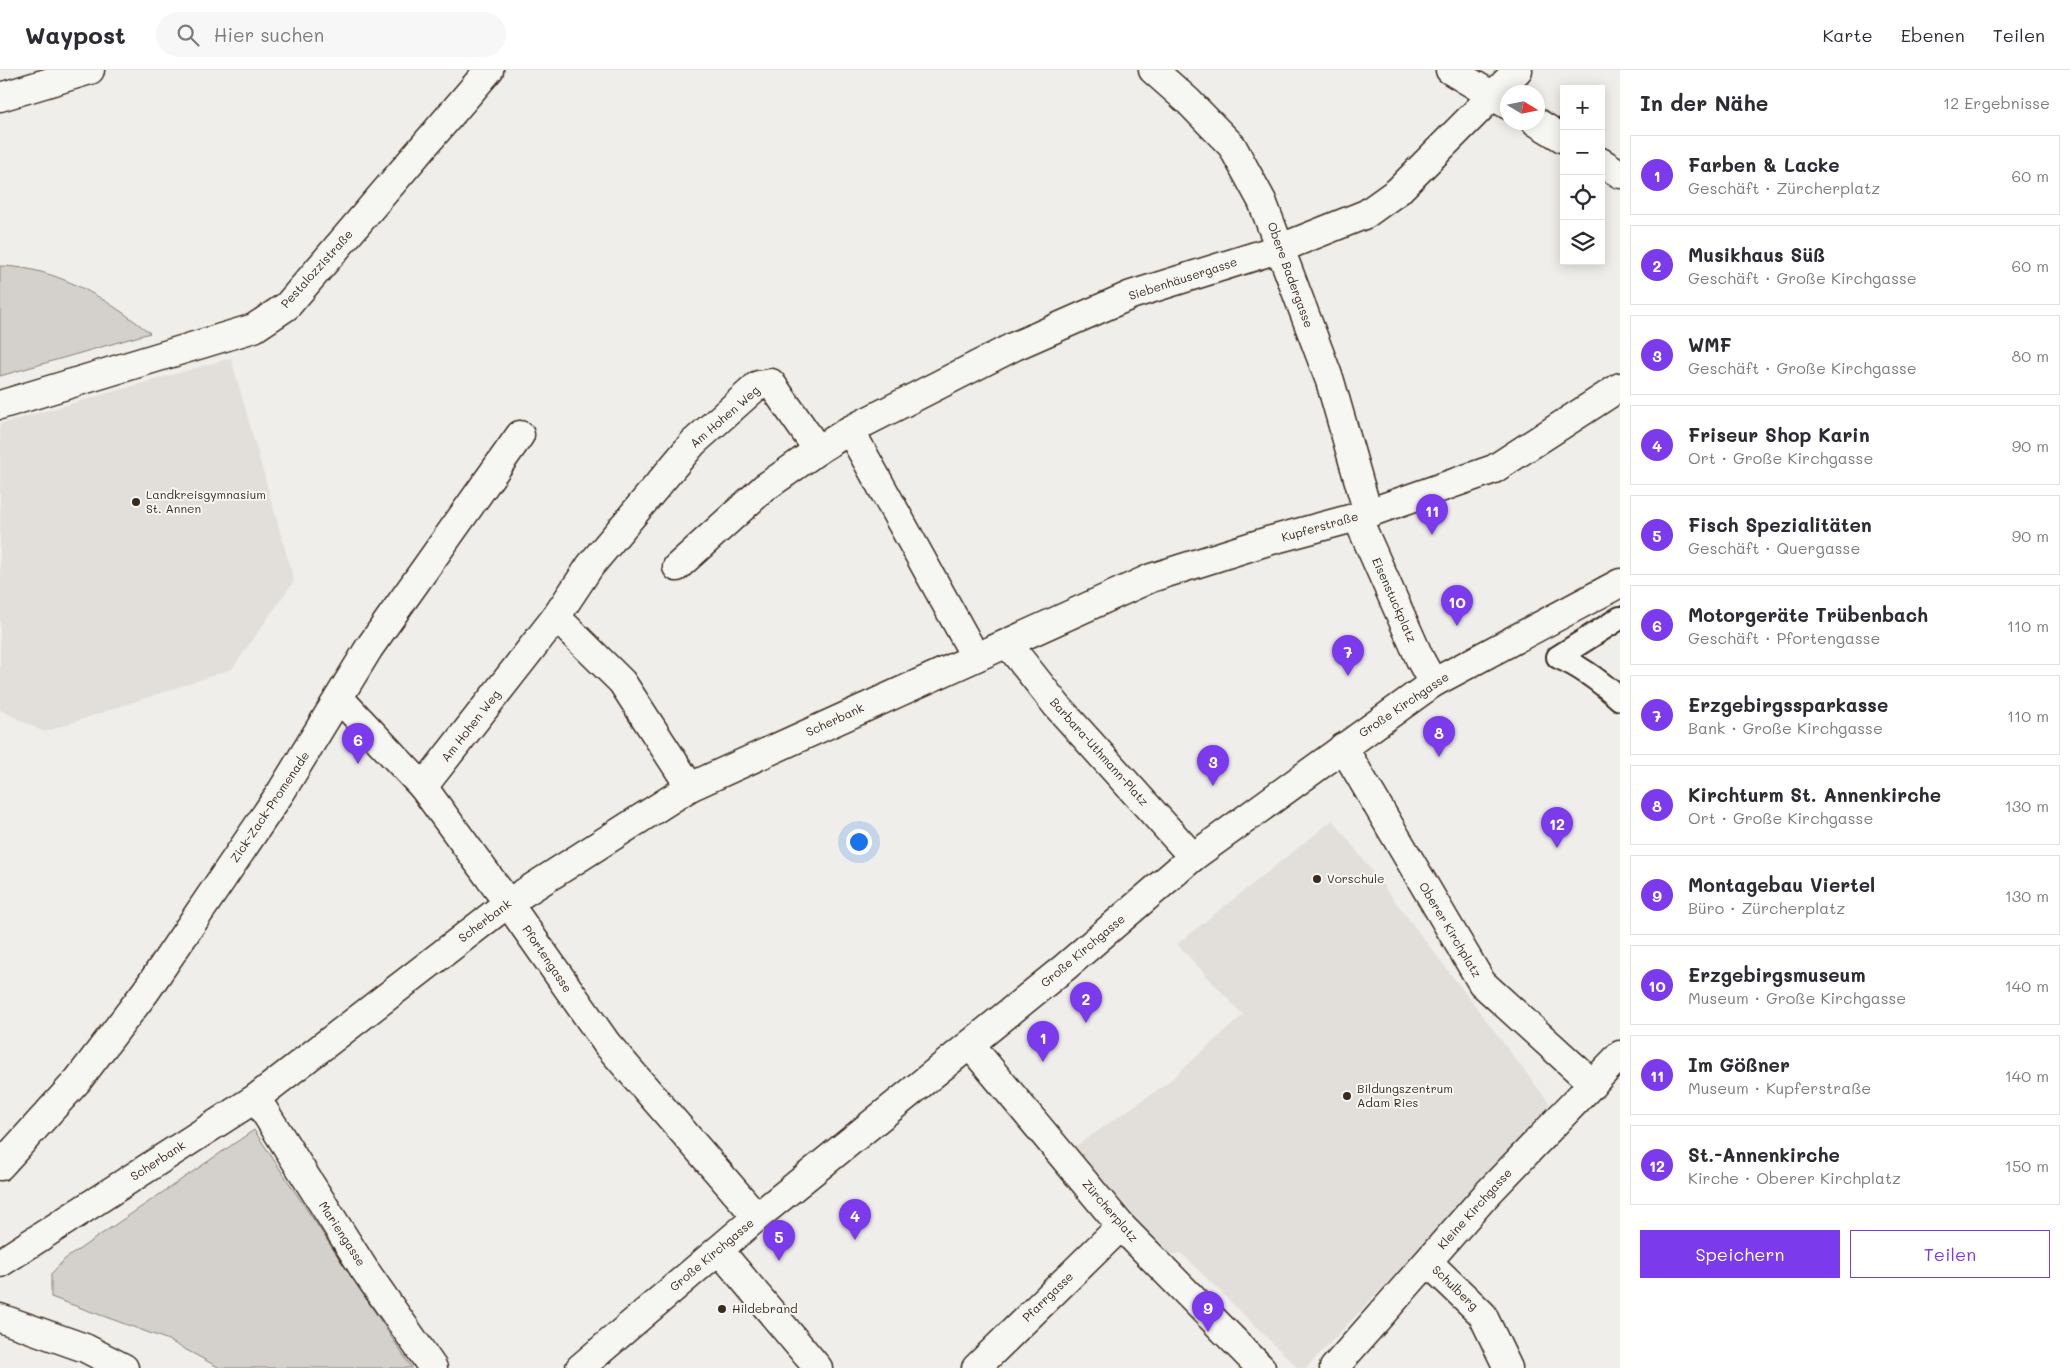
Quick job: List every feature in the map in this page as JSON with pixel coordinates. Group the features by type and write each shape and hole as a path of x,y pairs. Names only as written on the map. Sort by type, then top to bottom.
{"street":[{"path":"0,97 90,70"},
{"name":"Pestalozzistraße","path":"0,405 254,328 287,306 489,70"},
{"name":"Obere Badergasse","path":"1153,70 1188,101 1232,146 1262,201 1330,381 1363,515"},
{"path":"1450,70 1500,100"},
{"name":"Siebenhäusergasse","path":"1509,85 1518,70"},
{"name":"Siebenhäusergasse","path":"818,450 850,430 1015,346 1131,295 1281,248 1366,214 1398,191 1500,100"},
{"path":"1545,128 1560,137"},
{"path":"1605,165 1620,174"},
{"name":"Am Hohen Weg","path":"423,787 556,617 590,566 693,443 758,385 771,383 818,450"},
{"name":"Kupferstraße","path":"1008,644 1032,631 1151,578 1363,515 1494,469 1620,387"},
{"path":"850,430 975,656"},
{"name":"Zick-Zack-Promenade","path":"0,1166 78,1080 146,991 281,792 340,699 369,648 520,435"},
{"path":"677,567 764,488 818,450"},
{"name":"Eisenstuckplatz","path":"1363,515 1420,659 1433,683"},
{"name":"Große Kirchgasse","path":"580,1368 758,1216 1064,968 1193,857 1433,683 1620,583"},
{"path":"556,617 622,682 690,787"},
{"path":"1620,618 1558,657 1583,670 1620,700"},
{"name":"Scherbank","path":"0,1263 256,1098 508,903 690,787 975,656 1008,644"},
{"name":"Barbara-Uthmann-Platz","path":"1008,644 1057,706 1193,857"},
{"name":"Pfortengasse","path":"340,699 423,787 508,903 606,1044 758,1216"},
{"name":"Oberer Kirchplatz","path":"1343,747 1482,984 1593,1084"},
{"name":"Zürcherplatz","path":"970,1044 1121,1226 1261,1368"},
{"name":"Kleine Kirchgasse","path":"1334,1368 1487,1194 1620,1055"},
{"name":"Mariengasse","path":"256,1098 364,1269 433,1368"},
{"name":"Pfarrgasse","path":"976,1368 1121,1226"},
{"path":"719,1250 818,1368"},
{"name":"Schulberg","path":"1428,1262 1482,1314 1508,1368"},
{"path":"0,1318 84,1348 124,1368"}],"shaded area":[{"path":"0,266 41,272 80,287 116,308 150,333 0,376"},
{"name":"Landkreisgymnasium St. Annen","path":"231,358 294,581 232,669 44,732 0,710 0,424"},
{"name":"Bildungszentrum Adam Ries","path":"1333,820 1553,1108 1306,1368 1298,1368 1181,1253 1170,1255 1073,1148 1166,1084 1243,1015 1177,944"},
{"path":"254,1130 412,1368 220,1368 166,1339 51,1297 51,1274 65,1259"}],"place":[{"name":"Landkreisgymnasium St. Annen","path":"136,502"},
{"name":"Im Gößner","path":"1432,535"},
{"name":"Erzgebirgsmuseum","path":"1457,626"},
{"name":"Erzgebirgssparkasse","path":"1348,676"},
{"name":"Kirchturm St. Annenkirche","path":"1439,757"},
{"name":"Motorgeräte Trübenbach","path":"358,764"},
{"name":"WMF","path":"1213,786"},
{"name":"St.-Annenkirche","path":"1557,848"},
{"name":"Vorschule","path":"1317,879"},
{"name":"Musikhaus Süß","path":"1086,1023"},
{"name":"Farben & Lacke","path":"1043,1062"},
{"name":"Bildungszentrum Adam Ries","path":"1347,1096"},
{"name":"Friseur Shop Karin","path":"855,1240"},
{"name":"Fisch Spezialitäten","path":"779,1261"},
{"name":"Hildebrand","path":"722,1309"},
{"name":"Montagebau Viertel","path":"1208,1332"}]}
